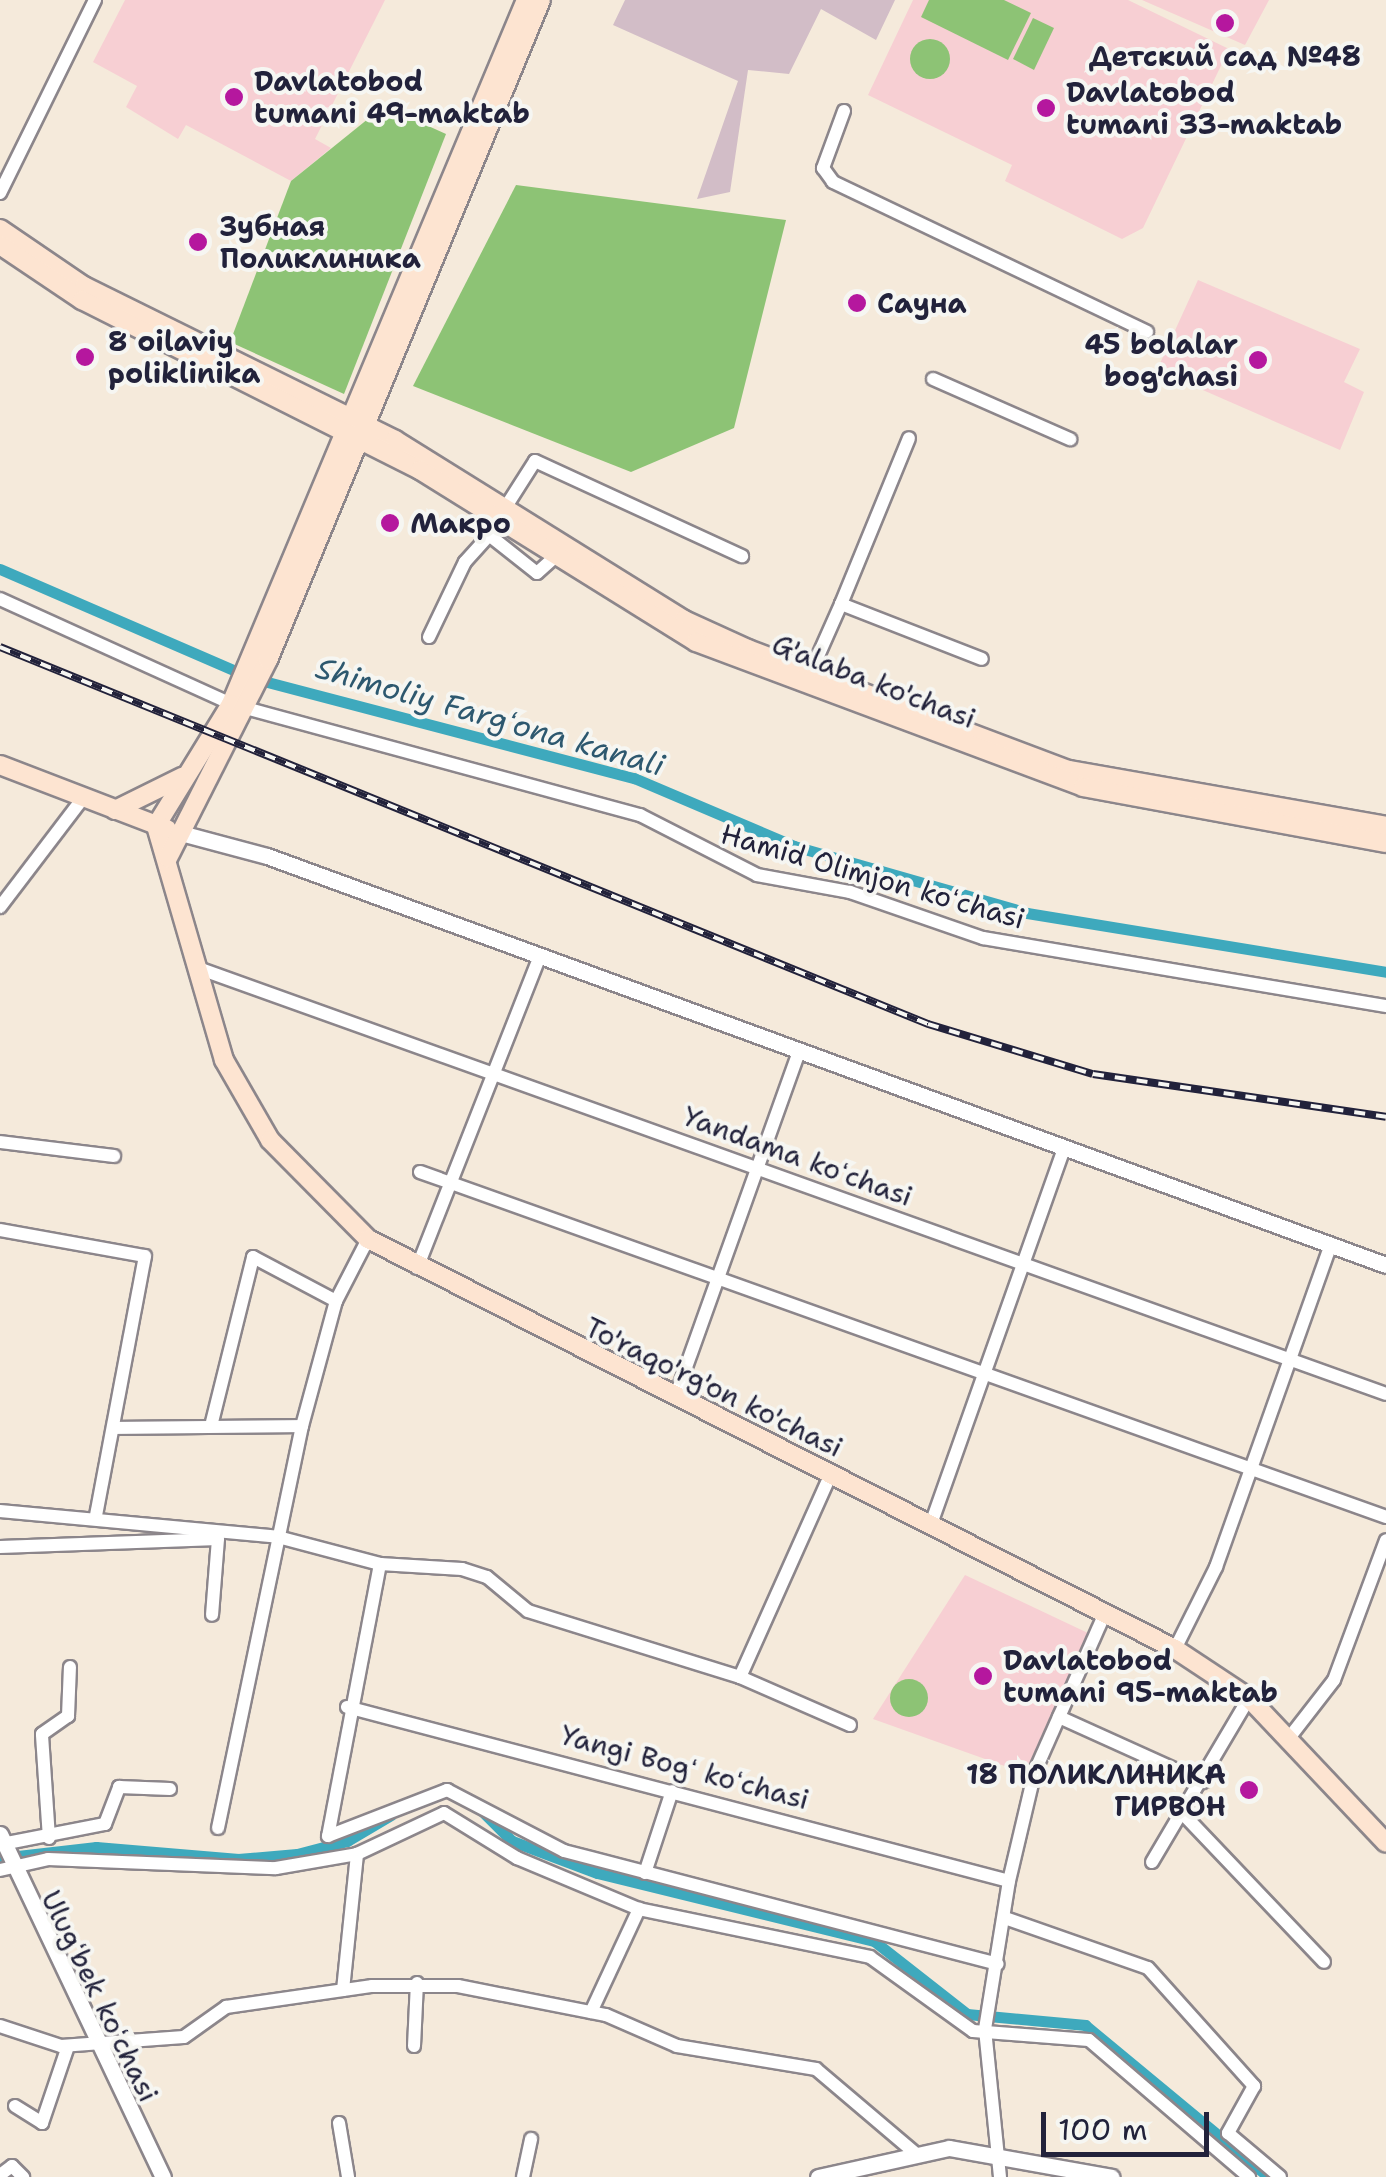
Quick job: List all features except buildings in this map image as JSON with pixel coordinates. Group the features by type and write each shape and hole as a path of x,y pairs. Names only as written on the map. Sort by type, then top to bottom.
{"main road":[{"path":"168,858 261,656 526,0"},
{"path":"353,428 541,0"},
{"path":"0,230 84,286 353,428"},
{"path":"0,245 82,300 353,428"},
{"name":"G'alaba ko'chasi","path":"353,428 503,511 676,632 760,668 1083,787 1386,826"},
{"name":"G'alaba ko'chasi","path":"560,552 684,620 810,674 1069,770 1174,799 1386,843"},
{"path":"156,826 190,770 239,706"},
{"path":"0,765 177,832"},
{"path":"115,810 190,770"},
{"name":"To'raqo'rg'on ko'chasi","path":"156,826 168,858 193,966 243,1098 309,1185 368,1239 417,1268 1174,1649 1250,1698 1386,1843"}],"street":[{"path":"0,192 94,0"},
{"path":"844,111 823,168 833,182 1147,332"},
{"path":"933,379 1070,439"},
{"path":"810,674 908,438"},
{"path":"429,637 465,562 489,536 535,461 742,556"},
{"path":"489,536 541,575 560,552"},
{"name":"Hamid Olimjon koʻchasi","path":"0,599 239,706 640,816 717,862 850,892 983,938 1386,1006"},
{"path":"841,604 982,660"},
{"path":"0,908 83,798"},
{"path":"177,832 267,856 798,1054 1386,1264"},
{"path":"417,1268 539,959"},
{"name":"Yandama koʻchasi","path":"193,966 1386,1394"},
{"path":"674,1398 798,1054"},
{"path":"0,1142 114,1156"},
{"path":"930,1524 1064,1148"},
{"path":"420,1172 1386,1517"},
{"path":"0,1230 144,1256 96,1516"},
{"path":"218,1828 302,1426 336,1300 368,1239"},
{"path":"1174,1649 1216,1566 1331,1244"},
{"path":"212,1422 253,1257 336,1300"},
{"path":"115,1428 212,1422 302,1426"},
{"path":"740,1678 830,1476"},
{"path":"0,1510 96,1516 278,1537 380,1564 462,1569 528,1612 740,1678 850,1725"},
{"path":"0,1547 218,1539 212,1615"},
{"path":"1289,1738 1334,1680 1386,1540"},
{"path":"380,1564 326,1816 332,1837 446,1790 536,1840 645,1874 998,1964"},
{"path":"1000,2177 1004,2156 987,2032 1009,1881 1034,1771 1105,1614"},
{"path":"49,1838 42,1734 68,1716 70,1667"},
{"path":"1152,1862 1186,1817 1250,1698"},
{"name":"Yangi Bogʻ koʻchasi","path":"347,1707 1009,1881"},
{"path":"1059,1717 1203,1782"},
{"path":"1,1839 49,1838 110,1821 120,1787 170,1789"},
{"path":"645,1874 672,1791"},
{"path":"4,1869 64,1859 276,1868 356,1854 444,1813 518,1858 639,1909 870,1957 987,2032 1040,2029 1101,2046 1249,2177"},
{"path":"1186,1817 1324,1962"},
{"name":"Ulugʻbek koʻchasi","path":"1,1839 4,1869 163,2177"},
{"path":"343,1990 356,1854"},
{"path":"590,2012 639,1909"},
{"path":"1004,1918 1148,1968 1254,2086 1228,2133 1280,2177"},
{"path":"414,2046 418,1983"},
{"path":"0,2026 68,2046 194,2034 226,2007 418,1983 590,2012 677,2046 816,2069 915,2153"},
{"path":"15,2106 42,2123 68,2046"},
{"path":"340,2123 348,2177"},
{"path":"523,2177 531,2138"},
{"path":"818,2177 915,2153 1004,2156 1110,2177"},
{"path":"0,2175 12,2166 23,2177"}],"shaded area":[{"name":"Davlatobod tumani 49-maktab","path":"125,0 385,0 315,139 331,148 291,181 186,125 178,139 126,107 137,86 93,62"},
{"path":"625,0 895,0 876,40 821,9 789,74 748,70 730,192 697,199 738,81 613,25"},
{"name":"Davlatobod tumani 33-maktab","path":"913,0 1128,0 1229,49 1143,228 1122,239 1005,181 1012,165 868,95"},
{"name":"Детский сад №48","path":"1142,0 1269,0 1245,45"},
{"name":"45 bolalar bog'chasi","path":"1198,280 1360,349 1344,382 1364,392 1340,450 1157,370"},
{"name":"Davlatobod tumani 95-maktab","path":"965,1575 1090,1634 1027,1774 873,1719"}],"green space":[{"path":"929,0 1004,0 1031,13 1008,60 921,17"},
{"path":"1033,18 1054,28 1034,70 1013,59"},
{"path":"930,39 944,45 950,59 944,73 930,79 916,73 910,59 916,45"},
{"path":"384,106 446,134 344,394 230,342 291,181"},
{"path":"516,185 786,220 734,428 631,472 413,386"},
{"path":"909,1679 922,1685 928,1698 922,1711 909,1717 896,1711 890,1698 896,1685"}],"waterway":[{"name":"Shimoliy Fargʻona kanali","path":"0,569 252,678 634,778 794,846 1027,913 1386,972"},
{"path":"480,1809 512,1841 597,1873 874,1941 967,2014 1085,2025 1269,2177"},
{"path":"0,1858 96,1847 238,1859 297,1854 347,1841 391,1815"}],"railway":[{"path":"0,647 928,1024 1093,1074 1386,1117"}],"place":[{"name":"Детский сад №48","path":"1225,23"},
{"name":"Davlatobod tumani 49-maktab","path":"234,97"},
{"name":"Davlatobod tumani 33-maktab","path":"1046,108"},
{"name":"Зубная Поликлиника","path":"198,242"},
{"name":"Сауна","path":"857,303"},
{"name":"8 oilaviy poliklinika","path":"85,357"},
{"name":"45 bolalar bog'chasi","path":"1258,360"},
{"name":"Макро","path":"390,523"},
{"name":"Davlatobod tumani 95-maktab","path":"983,1676"},
{"name":"18 ПОЛИКЛИНИКА ГИРВОН","path":"1249,1790"}]}
